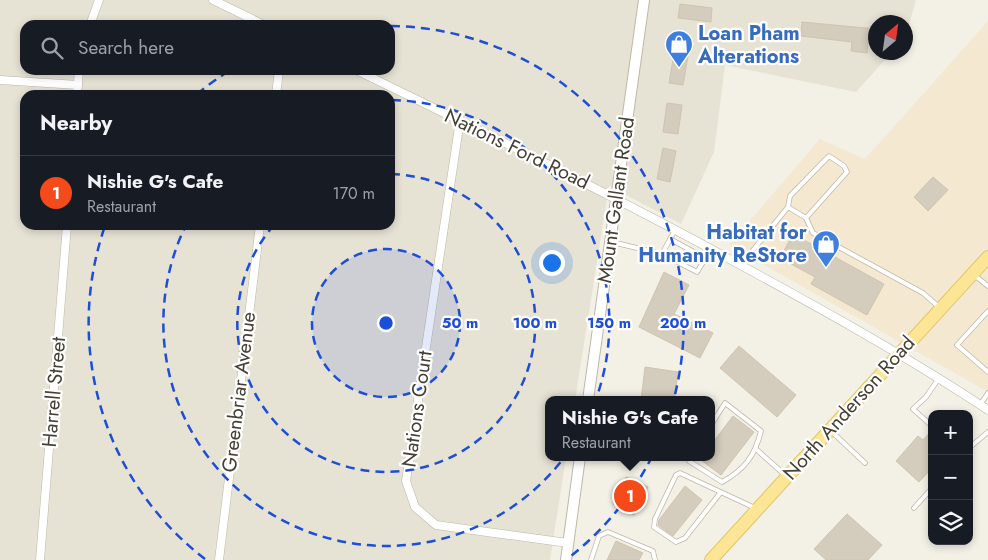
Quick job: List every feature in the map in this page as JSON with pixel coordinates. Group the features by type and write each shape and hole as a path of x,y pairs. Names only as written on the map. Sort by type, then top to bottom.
{"main road":[{"name":"North Anderson Road","path":"711,560 988,257"}],"street":[{"path":"92,20 99,0"},
{"path":"213,0 254,20"},
{"name":"Mount Gallant Road","path":"589,396 644,0"},
{"path":"78,90 79,75"},
{"path":"277,90 278,75"},
{"name":"Nations Ford Road","path":"366,75 616,198 742,265 899,353 988,410"},
{"path":"0,80 78,85"},
{"name":"Nations Court","path":"460,120 406,481 415,507 436,525 568,543"},
{"name":"Harrell Street","path":"40,560 67,230"},
{"name":"Greenbriar Avenue","path":"219,560 259,230"},
{"path":"566,560 579,461"}],"lane":[{"path":"742,265 788,207 790,196 829,156 844,166 848,172 806,218"},
{"path":"788,207 806,218 813,233 923,293 940,308"},
{"path":"662,254 675,230"},
{"path":"670,239 705,258"},
{"path":"610,242 662,254 697,272 711,249"},
{"path":"973,273 988,286"},
{"path":"988,311 957,345 988,372"},
{"path":"928,422 913,409 926,397 938,378"},
{"path":"980,405 988,393"},
{"path":"715,418 725,402 761,431 757,450 736,474 722,482 719,491 680,542 676,542 654,527 655,519 676,475 680,473 719,491 757,509"},
{"path":"829,430 865,463"},
{"path":"973,445 988,432"},
{"path":"757,450 786,477"},
{"path":"689,461 722,482"},
{"path":"914,508 928,492"},
{"path":"591,560 599,536 608,532 653,551 655,560"}],"shaded area":[{"path":"0,0 916,0 912,15 868,15 868,60 885,60 856,92 725,65 714,152 681,224 609,186 576,396 545,396 545,461 565,461 550,560 0,560"},
{"path":"988,21 988,392 729,245 820,139 865,159"}],"building":[{"path":"680,4 712,8 711,22 678,18"},
{"path":"802,22 868,28 867,53 851,51 852,42 801,36"},
{"path":"674,54 688,56 683,85 669,83"},
{"path":"667,103 682,105 678,134 663,132"},
{"path":"663,148 676,151 670,182 657,179"},
{"path":"933,177 948,190 928,211 914,197"},
{"name":"Habitat for Humanity ReStore","path":"793,234 884,284 867,315 811,284 815,277 780,258"},
{"path":"664,272 689,285 674,314 713,333 700,358 639,327"},
{"path":"739,346 796,395 777,417 720,368"},
{"path":"645,367 678,372 675,396 641,396"},
{"path":"733,416 754,432 721,475 702,461 715,461 715,440"},
{"path":"928,434 928,472 919,482 896,461 918,436 923,440"},
{"path":"626,477 648,487 634,515 613,504"},
{"path":"685,486 702,500 673,536 658,525 659,520"},
{"path":"847,514 882,545 868,560 826,560 814,549"},
{"path":"616,541 643,553 639,560 607,560"}],"place":[{"name":"Loan Pham Alterations","path":"679,68"},
{"name":"Habitat for Humanity ReStore","path":"826,268"},
{"name":"Nishie G's Cafe","path":"630,496"}]}
